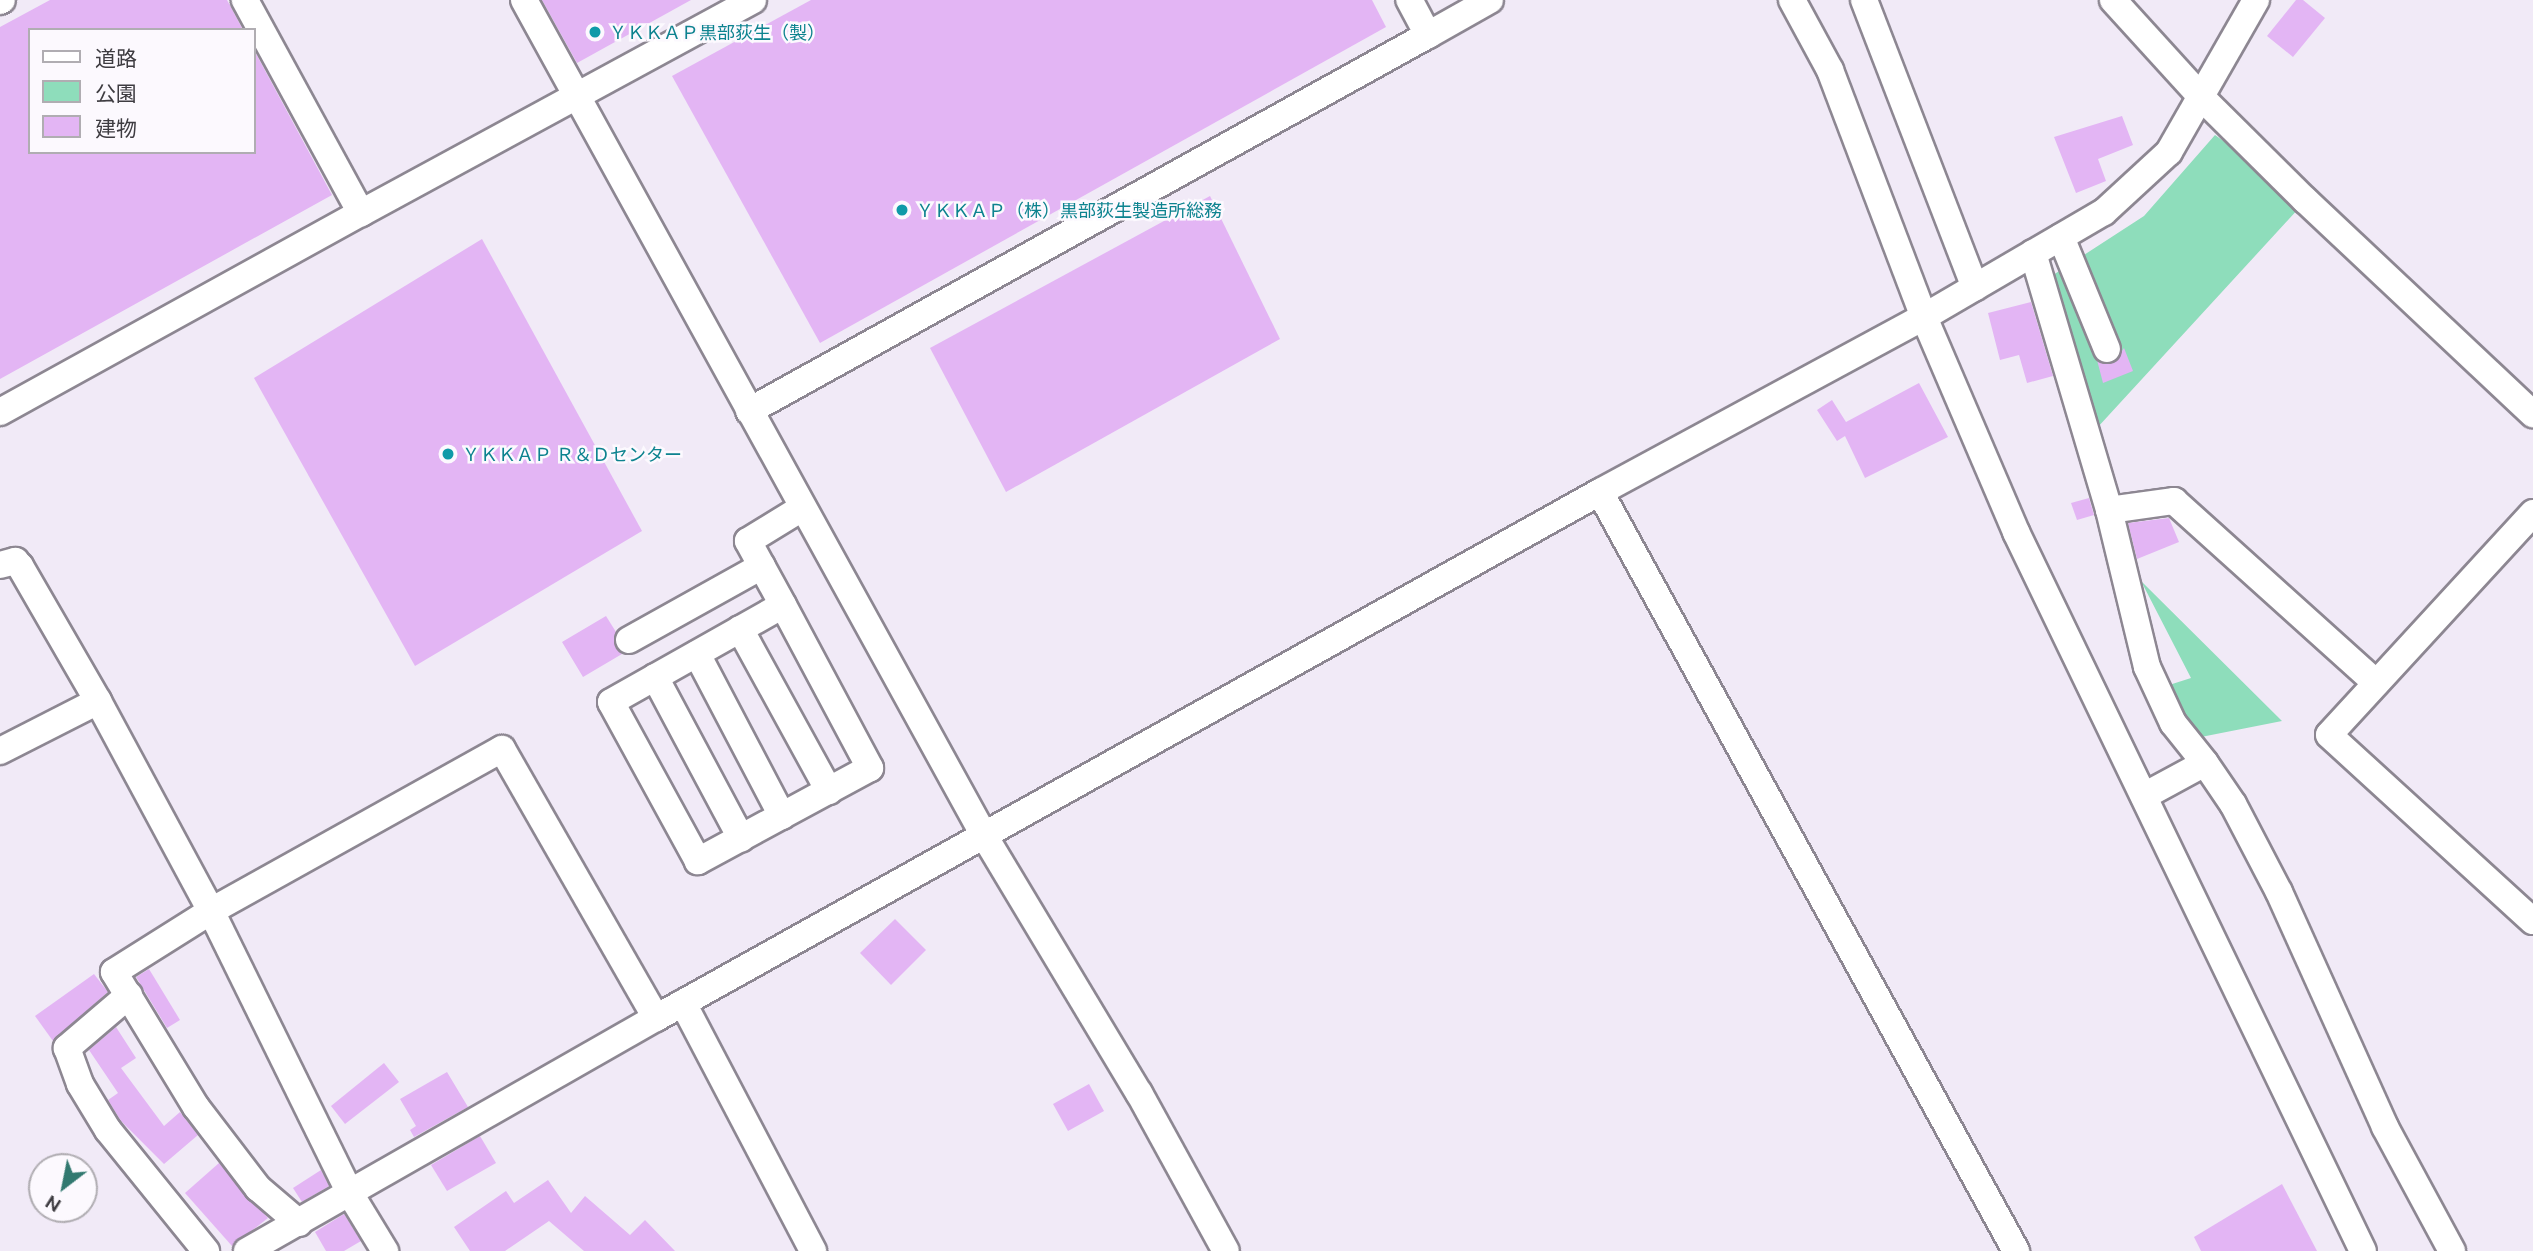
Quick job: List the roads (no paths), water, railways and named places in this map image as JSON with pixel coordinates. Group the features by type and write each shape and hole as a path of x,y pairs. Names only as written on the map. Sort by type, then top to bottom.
{"street":[{"path":"245,0 361,213"},
{"path":"524,0 985,837 1139,1093 1226,1251"},
{"path":"0,412 753,0"},
{"path":"1409,0 1428,35"},
{"path":"749,411 1490,0"},
{"path":"1792,0 1830,70 1924,317 2017,531 2363,1251"},
{"path":"1864,0 1975,287"},
{"path":"2113,0 2203,99 2533,414"},
{"path":"247,1251 351,1195 656,1018 1600,492 1924,317 2104,212 2169,152 2203,99 2256,0"},
{"path":"2061,237 2107,349"},
{"path":"2033,253 2109,510 2147,667 2173,723 2233,804 2279,892 2385,1127 2452,1251"},
{"path":"1600,492 2016,1251"},
{"path":"2109,510 2174,500 2376,684"},
{"path":"783,605 611,702 698,861 870,768 783,605 748,541 803,508"},
{"path":"2533,513 2329,735 2533,921"},
{"path":"0,565 15,561 20,566 98,701 211,911 351,1195 385,1251"},
{"path":"629,640 762,566"},
{"path":"740,629 829,791"},
{"path":"697,654 782,816"},
{"path":"655,677 741,838"},
{"path":"0,751 98,701"},
{"path":"299,1223 258,1188 204,1118 114,972 211,911 502,749 656,1018"},
{"path":"2144,796 2205,763"},
{"path":"129,995 66,1048 80,1084 108,1130 206,1251"},
{"path":"683,1003 813,1251"}],"place":[{"name":"ＹＫＫＡＰ黒部荻生（製）","path":"595,32"},
{"name":"ＹＫＫＡＰ（株）黒部荻生製造所総務","path":"902,210"},
{"name":"ＹＫＫＡＰ Ｒ＆Ｄセンター","path":"448,454"}]}
